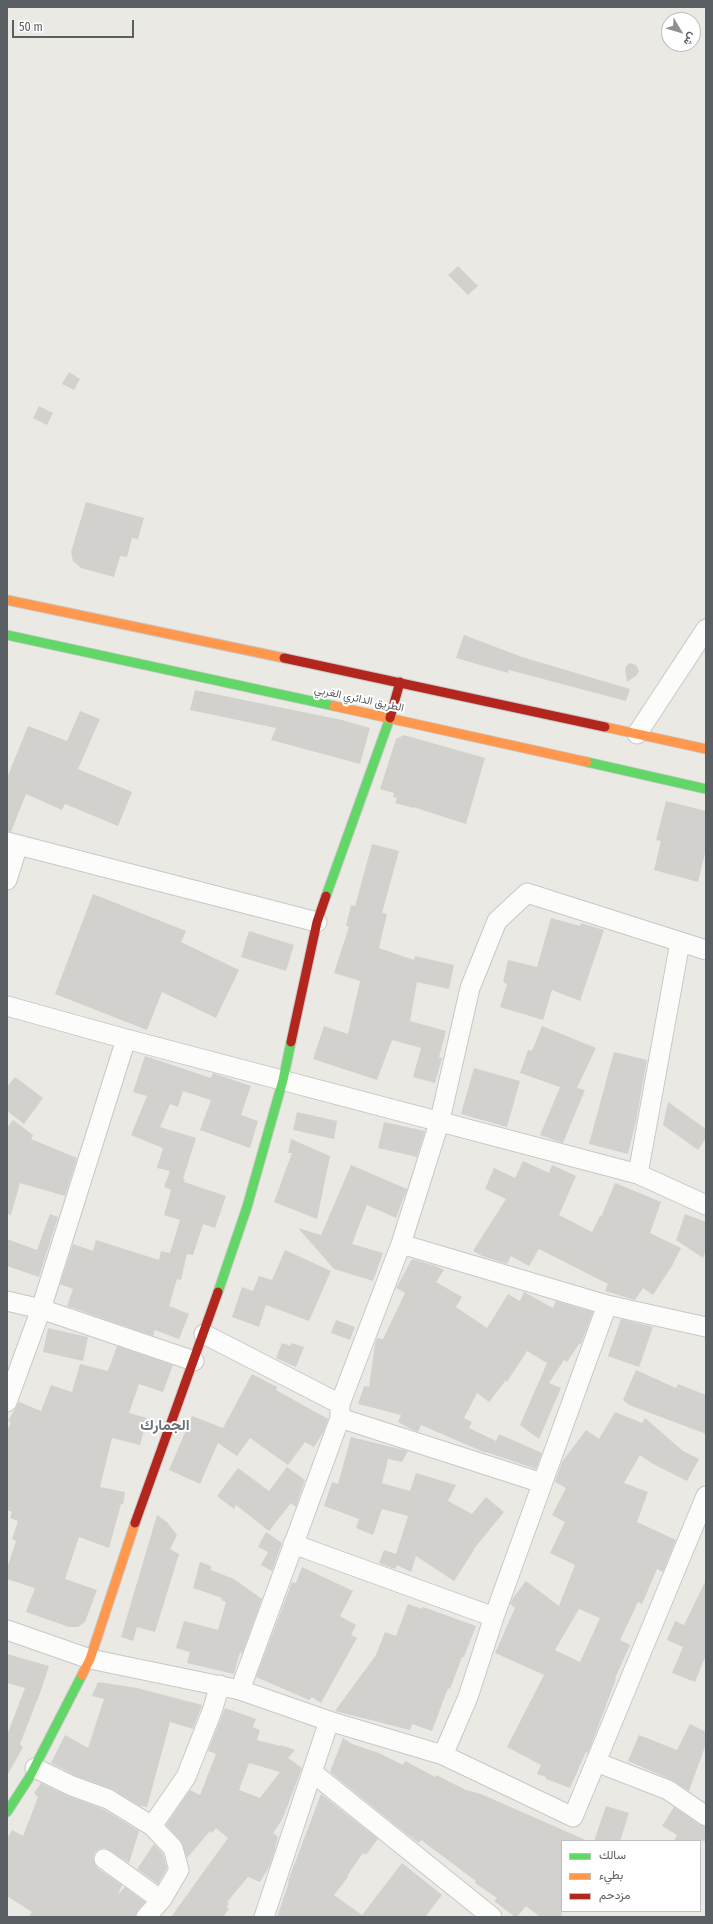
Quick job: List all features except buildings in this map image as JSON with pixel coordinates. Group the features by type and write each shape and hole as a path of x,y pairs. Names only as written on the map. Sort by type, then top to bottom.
{"main road":[{"path":"7,600 400,682 706,749"},
{"name":"الطريق الدائري الغربي","path":"7,635 390,718 706,789"},
{"path":"7,1812 35,1768 90,1659 126,1547 204,1334 247,1207 284,1080 317,922 390,718 400,682"}],"street":[{"path":"637,734 706,629"},
{"path":"7,880 12,844 317,922"},
{"path":"240,1690 401,1244 440,1120 470,988 498,921 527,893 706,950"},
{"path":"638,1174 680,942"},
{"path":"7,1006 126,1039 440,1120 638,1174 706,1205"},
{"path":"7,1402 41,1309 126,1039"},
{"path":"401,1244 607,1305 706,1327"},
{"path":"7,1301 41,1309 194,1361"},
{"path":"443,1755 468,1697 494,1617 607,1305"},
{"path":"204,1334 340,1411 542,1484"},
{"path":"7,1630 90,1659 240,1690 329,1721 443,1755 573,1817 596,1762 699,1533 706,1496"},
{"path":"293,1544 494,1617"},
{"path":"152,1826 186,1777 212,1711 220,1685"},
{"path":"264,1917 329,1721"},
{"path":"596,1762 668,1790 706,1816"},
{"path":"35,1768 72,1786 108,1799 152,1826 173,1848 179,1870 161,1900 146,1917"},
{"path":"312,1772 492,1917"},
{"path":"104,1859 161,1900"}],"traffic: fast":[{"path":"7,635 334,706"},
{"path":"326,896 390,718"},
{"path":"587,762 706,789"},
{"path":"218,1292 247,1207 283,1080 291,1042"},
{"path":"7,1812 29,1778 82,1675"}],"traffic: slow":[{"path":"7,600 284,658"},
{"path":"334,706 587,762"},
{"path":"605,727 706,749"},
{"path":"82,1675 90,1659 135,1523"}],"traffic: jam":[{"path":"284,658 605,727"},
{"path":"390,718 400,682"},
{"path":"291,1042 317,922 326,896"},
{"path":"135,1523 218,1292"}],"district":[{"name":"الجمارك","path":"165,1426"}]}
